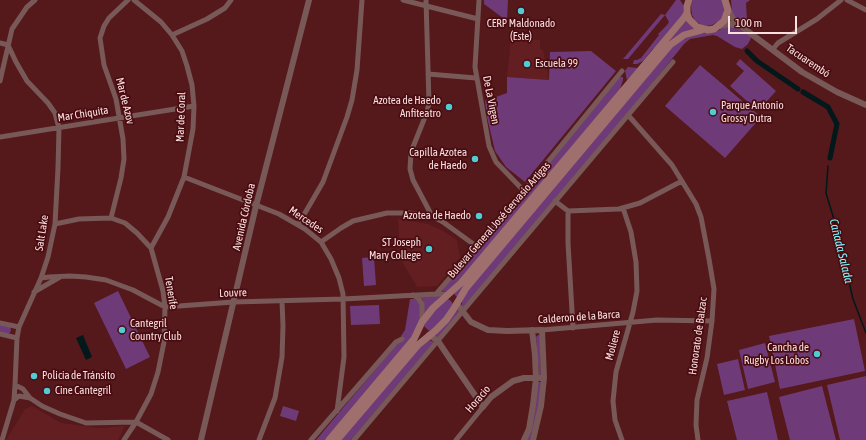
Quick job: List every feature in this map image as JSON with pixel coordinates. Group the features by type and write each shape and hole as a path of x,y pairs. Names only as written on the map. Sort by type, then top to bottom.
{"main road":[{"path":"720,26 727,16 727,3"},
{"path":"687,5 692,24 702,30"},
{"name":"Bulevar General José Gervasio Artigas","path":"328,440 414,339 422,322 439,301 466,277 684,18 687,5"},
{"name":"Bulevar General José Gervasio Artigas","path":"338,440 418,345 446,320 466,288 670,45 684,35 702,30 714,29 720,26"},
{"path":"447,294 452,297 457,304"},
{"path":"422,322 424,330 429,335"}],"street":[{"path":"0,81 12,30 27,6 35,0"},
{"name":"Mar de Azov","path":"111,218 124,159 123,139 116,99 104,65 100,38 104,26 109,18 128,0"},
{"name":"Mar de Coral","path":"134,0 161,22 172,35 182,51 192,85 194,106 193,129 184,177 168,217 151,248"},
{"path":"172,35 207,19 225,8 231,0"},
{"name":"Avenida Córdoba","path":"201,440 256,206 309,0"},
{"path":"298,225 323,182 347,117 355,85 362,0"},
{"path":"404,0 425,3 478,19"},
{"name":"De La Virgen","path":"479,0 475,67 492,154 502,169 524,191"},
{"path":"773,49 778,43 817,19 841,0"},
{"path":"847,0 866,10"},
{"path":"425,3 429,103 427,112 411,152 410,169 413,180 432,216"},
{"name":"Tacuarembó","path":"727,3 733,19 786,60 817,81 837,92 866,103"},
{"path":"720,26 729,24 742,27"},
{"path":"0,43 8,45"},
{"name":"Salt Lake","path":"2,440 14,400 16,385 17,338 19,327 41,278 48,257 55,224 59,128 55,114 48,103 27,80 8,45"},
{"path":"354,440 673,62"},
{"name":"Bulevar General José Gervasio Artigas","path":"436,294 524,191 622,71"},
{"path":"428,74 476,78"},
{"name":"Mar Chiquita","path":"0,137 194,106"},
{"name":"Honorato de Balzac","path":"628,115 672,165 696,204 701,218 714,289 707,358 697,400 696,425 698,440"},
{"name":"Mercedes","path":"184,177 279,214 305,229 321,242 331,259 339,278 343,299 344,357 337,411"},
{"path":"555,201 568,211 623,208 640,203 682,181"},
{"name":"Moliere","path":"622,440 615,420 613,402 616,372 630,323 637,291 636,262 631,232 623,208"},
{"path":"568,211 568,243 573,328"},
{"path":"321,242 353,221 387,213 409,213 432,216 443,222 476,246"},
{"name":"Tenerife","path":"55,224 79,219 111,218 125,222 151,248 163,291 165,307 164,342 158,372 151,394 136,422 124,440"},
{"path":"41,278 61,276 86,277 112,282 133,290 165,307"},
{"path":"34,292 61,276"},
{"path":"49,277 50,283"},
{"name":"Louvre","path":"165,307 234,302 447,294"},
{"path":"413,295 418,298 422,304 422,322"},
{"path":"259,440 275,398 282,357 282,301"},
{"name":"Calderon de la Barca","path":"457,304 471,322 488,330 542,330 657,320 712,320"},
{"path":"0,322 19,327"},
{"path":"524,440 529,429 536,378 532,330"},
{"path":"532,440 541,406 544,378 542,330"},
{"path":"0,334 17,338"},
{"path":"429,335 438,341 484,407"},
{"path":"312,440 396,342 402,339"},
{"name":"Horacio","path":"456,440 491,397 513,381 524,378 544,378"},
{"path":"16,385 23,389 30,398 48,409 86,423 136,422 168,440"},
{"path":"340,392 346,396 350,396"},
{"path":"14,400 19,396 30,398"}],"shaded area":[{"path":"484,0 508,0 507,21 484,4"},
{"path":"676,0 680,0 684,6 683,17 643,61 633,64 634,60 641,58 659,35 658,34 669,22 665,15"},
{"path":"693,0 722,0 725,10 722,19 712,25 706,26 700,24 692,15 691,6"},
{"path":"731,0 750,0 746,3 747,21 743,24 734,18 732,14"},
{"path":"661,14 665,15 628,59 623,59"},
{"path":"687,20 694,29 684,32 457,297 453,293"},
{"path":"727,26 738,28 750,36 751,38 748,44 742,49 735,47 713,35 690,39 684,44 464,308 462,307 462,301 468,289 671,47 683,39 701,33 715,32"},
{"name":"Escuela 99","path":"511,38 540,40 540,49 543,50 549,80 507,77"},
{"path":"591,51 616,71 525,182 506,167 495,151 485,101 507,93 507,77 549,80 550,52"},
{"path":"740,59 776,91 758,111 730,86 744,71 736,64"},
{"name":"Parque Antonio Grossy Dutra","path":"700,65 761,117 725,158 665,106"},
{"path":"628,67 638,68 627,80 625,71"},
{"path":"619,77 623,77 620,89 461,280 448,291 443,291 442,289"},
{"name":"ST Joseph Mary College","path":"398,219 428,224 457,240 460,258 437,286 417,287 400,258"},
{"path":"374,257 376,285 364,286 362,258"},
{"name":"Cantegril Country Club","path":"118,291 150,357 126,369 94,303"},
{"path":"442,295 425,314 423,300 418,296"},
{"path":"410,299 415,299 420,303 421,319 409,341 326,440 316,440 395,346 404,339 401,336 405,330"},
{"path":"448,299 453,304 446,316 430,331 428,330 424,326 425,322 438,306"},
{"path":"379,305 380,324 351,325 350,306"},
{"path":"458,309 460,313 438,338 435,336"},
{"name":"Cancha de Rugby Los Lobos","path":"854,319 865,371 780,389 769,336"},
{"path":"0,325 10,327 10,333 0,332"},
{"path":"83,335 92,357 86,360 76,338"},
{"path":"538,335 540,336 541,375 539,375 536,337"},
{"path":"429,340 434,342 351,440 341,440 415,351"},
{"path":"765,343 775,382 748,389 739,350"},
{"path":"738,359 745,390 724,395 717,364"},
{"path":"866,376 866,440 840,440 827,385"},
{"path":"538,382 541,382 540,405 530,440 526,440"},
{"path":"822,386 836,440 790,440 779,397"},
{"path":"767,392 778,440 737,440 727,401"},
{"path":"32,406 61,423 98,428 125,426 118,440 6,440 25,409"},
{"path":"283,406 299,411 296,421 280,416"}],"waterway":[{"path":"747,51 757,61 798,89"},
{"path":"803,92 828,107 837,124 830,158"},
{"name":"Cañada Salada","path":"828,166 826,193 836,226 853,299 866,333"}],"place":[{"name":"CERP Maldonado (Este)","path":"521,11"},
{"name":"Escuela 99","path":"527,64"},
{"name":"Azotea de Haedo Anfiteatro","path":"449,107"},
{"name":"Parque Antonio Grossy Dutra","path":"713,112"},
{"name":"Capilla Azotea de Haedo","path":"475,159"},
{"name":"Azotea de Haedo","path":"479,216"},
{"name":"ST Joseph Mary College","path":"429,249"},
{"name":"Cantegril Country Club","path":"122,330"},
{"name":"Cancha de Rugby Los Lobos","path":"817,354"},
{"name":"Policia de Tránsito","path":"34,376"},
{"name":"Cine Cantegril","path":"47,391"}]}
